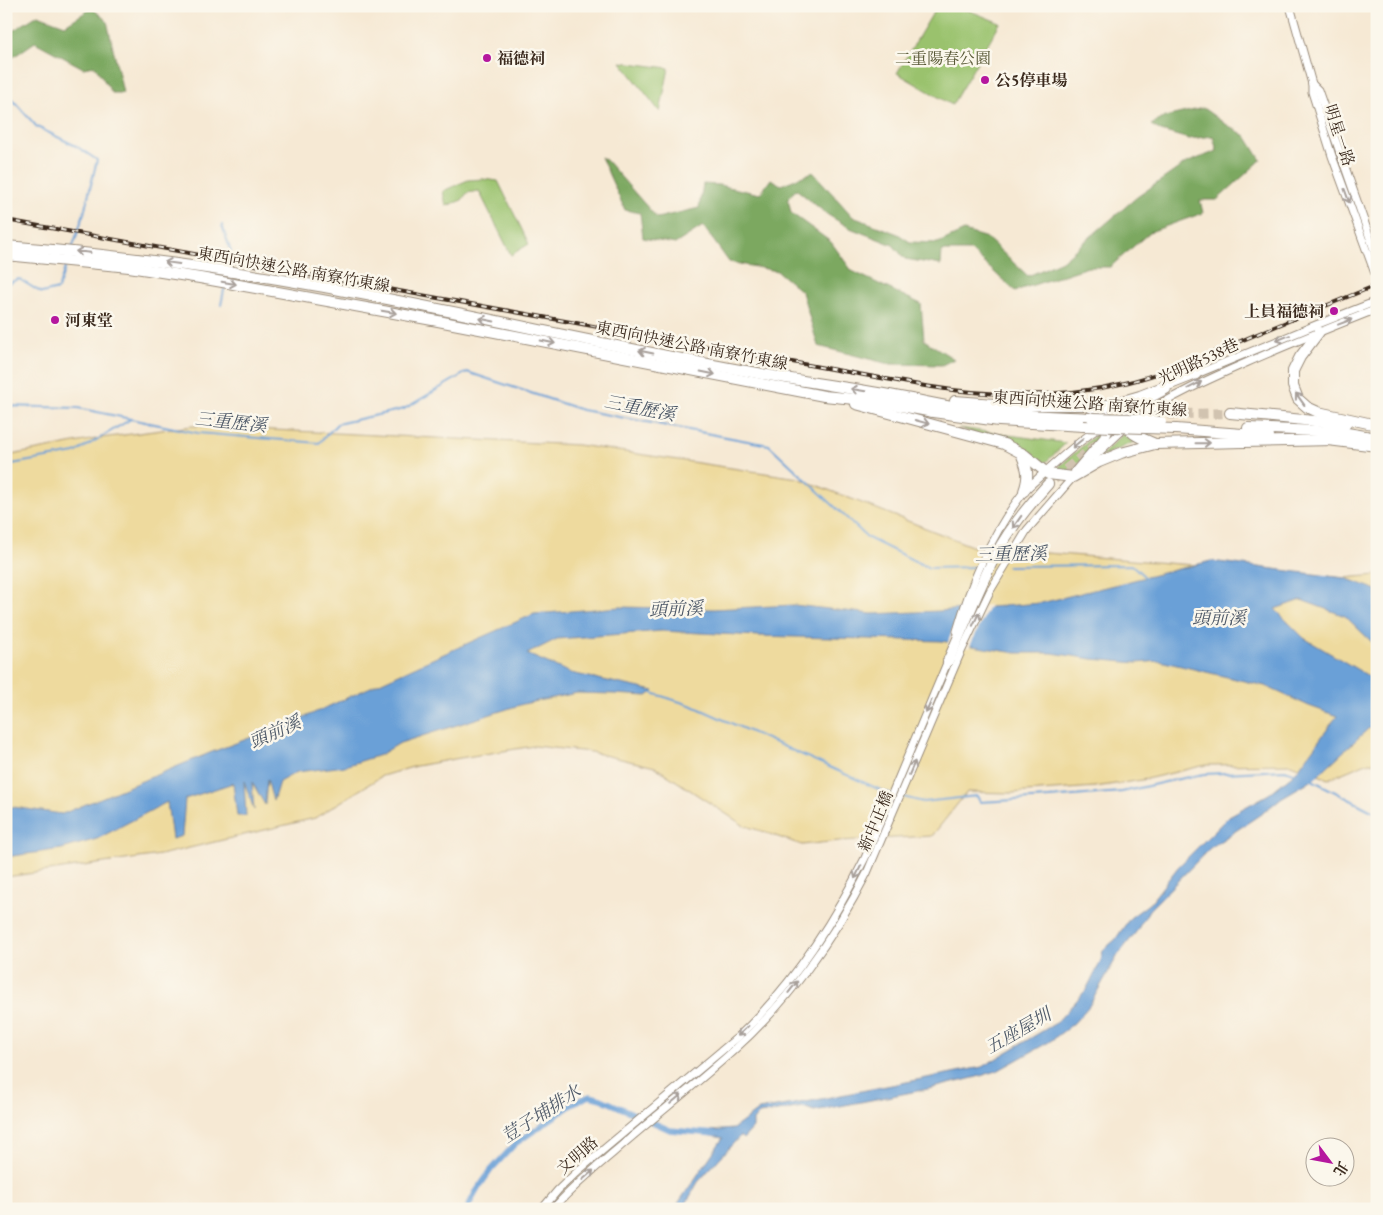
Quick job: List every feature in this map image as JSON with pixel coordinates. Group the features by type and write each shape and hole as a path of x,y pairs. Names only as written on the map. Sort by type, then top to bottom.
{"highway":[{"name":"東西向快速公路 南寮竹東線","path":"6,246 79,252 228,283 438,320 824,396 875,401 933,412 998,421 1084,426 1341,432 1377,438"},
{"name":"東西向快速公路 南寮竹東線","path":"6,255 210,268 314,286 679,359 972,410 1032,416 1136,420 1178,427 1334,440 1377,446"},
{"path":"1319,332 1300,357 1293,370 1293,386 1298,398 1307,407 1318,412 1377,426"},
{"path":"906,398 1008,405 1108,405 1140,396 1196,374"},
{"path":"824,396 1004,444 1020,452 1048,474 1073,477 1099,462 1121,453 1155,444 1334,440"},
{"path":"1073,477 1104,439 1111,421 1101,410 1084,405"},
{"path":"1131,409 1125,420 1126,426 1135,435 1155,444"},
{"path":"1230,413 1377,426"},
{"path":"1020,452 1028,475 1024,491"},
{"path":"948,661 996,555 1016,521 1048,484"}],"street":[{"name":"明星一路","path":"1290,6 1312,84 1312,92 1332,156 1377,279"},
{"name":"明星一路","path":"1312,84 1318,90 1377,258"},
{"name":"光明路538巷","path":"1024,491 1089,434 1196,374 1377,301"},
{"name":"光明路538巷","path":"1073,477 1126,426 1160,404 1206,380 1377,309"},
{"name":"新中正橋","path":"639,1131 732,1052 765,1021 796,984 840,921 867,873 960,654 990,591 1027,530 1073,477"},
{"name":"新中正橋","path":"633,1125 754,1021 780,993 822,934 845,897 865,858 948,661 973,583 1003,522 1024,491"},
{"name":"文明路","path":"542,1209 579,1170 633,1125"},
{"name":"文明路","path":"553,1209 575,1186 639,1131"}],"green space":[{"name":"二重陽春公園","path":"937,6 958,6 1000,23 952,105 897,73"},
{"path":"92,8 107,21 123,93 112,93 95,66 83,68 35,42 6,62 6,35 38,15 65,25"},
{"path":"621,62 669,68 660,112"},
{"path":"1203,108 1246,136 1261,160 1217,200 1200,200 1203,213 1150,232 1110,267 1088,267 1015,291 971,251 942,251 941,265 905,259 893,245 850,228 828,215 796,189 788,199 791,213 831,242 852,271 921,304 924,340 954,359 942,365 889,364 818,346 802,292 777,271 729,262 703,226 675,244 643,238 640,213 625,210 601,157 606,160 657,218 699,208 703,184 719,185 760,194 771,179 781,185 813,172 853,217 898,234 910,242 938,243 964,231 987,238 1028,276 1062,261 1137,197 1186,163 1217,151 1213,136 1189,139 1161,131 1151,125 1165,117"},
{"path":"468,180 498,181 529,244 511,255 479,191 467,193 462,200 446,206 443,191"},
{"path":"1108,424 1100,439 1071,472 1054,471"},
{"path":"959,428 1066,443 1044,464 1021,450"},
{"path":"1125,432 1136,441 1099,458"}],"sand":[{"path":"192,426 578,445 798,478 974,547 1345,578 1377,575 1377,763 1369,762 1328,779 1291,764 1206,765 1142,780 1095,787 1012,793 967,792 932,836 802,845 743,825 655,767 591,752 534,746 416,766 382,776 315,818 160,855 6,877 6,456 101,438"}],"water":[{"name":"頭前溪","path":"1211,561 1345,578 1377,590 1377,647 1345,616 1301,600 1275,609 1304,638 1377,681 1377,731 1369,728 1315,778 1281,798 1264,812 1210,848 1149,910 1136,932 1118,955 1089,1006 1073,1024 1049,1042 997,1071 933,1088 814,1111 803,1107 759,1114 753,1121 753,1128 743,1139 740,1136 698,1182 683,1209 676,1209 723,1138 707,1135 711,1131 733,1129 759,1110 982,1067 1056,1023 1086,990 1101,961 1103,950 1115,940 1130,918 1150,903 1178,867 1229,816 1269,794 1296,772 1337,716 1309,706 1265,686 1160,661 1137,663 1052,653 1016,653 941,641 758,636 662,631 557,639 527,654 571,673 654,691 647,696 577,693 523,704 400,743 380,755 345,766 297,772 279,782 273,801 267,779 265,805 252,782 254,810 244,781 246,816 237,816 233,783 185,799 182,836 172,839 167,802 97,839 62,849 6,857 6,806 62,814 212,752 303,718 534,614 620,607 713,609 794,605 872,614 939,611 1041,603"}],"pier":[{"path":"990,605 969,648 947,645 961,607"}],"waterway":[{"name":"三重歷溪","path":"6,99 12,99 37,127 76,146 97,160 84,213 72,249"},
{"path":"222,225 231,252 228,268"},
{"name":"三重歷溪","path":"6,284 19,279 42,293 58,289 66,265"},
{"path":"221,305 225,285"},
{"name":"三重歷溪","path":"6,406 78,408 198,433 319,443 337,424 404,409 467,372 582,410 769,445 868,538 929,568 978,567"},
{"path":"6,465 75,453 131,419"},
{"name":"三重歷溪","path":"1008,566 1132,565 1145,577"},
{"path":"652,693 693,706 885,792 898,796"},
{"path":"903,797 923,802 977,796 980,802 1049,798 1122,792 1204,774 1285,770 1296,774"},
{"path":"1312,780 1377,812"},
{"name":"荳子埔排水","path":"467,1209 475,1193 491,1170 515,1144 576,1102 590,1096 601,1099 670,1130 715,1134"}],"tunnel":[{"path":"1054,479 1096,445 1139,415 1230,413"}],"railway":[{"path":"6,220 925,386 1000,394 1025,395 1075,392 1139,379 1195,359 1377,285"}],"place":[{"name":"福德祠","path":"487,58"},
{"name":"公5停車場","path":"985,80"},
{"name":"上員福德祠","path":"1334,311"},
{"name":"河東堂","path":"55,320"}],"water label":[{"name":"五座屋圳","path":"1018,1031"}]}
